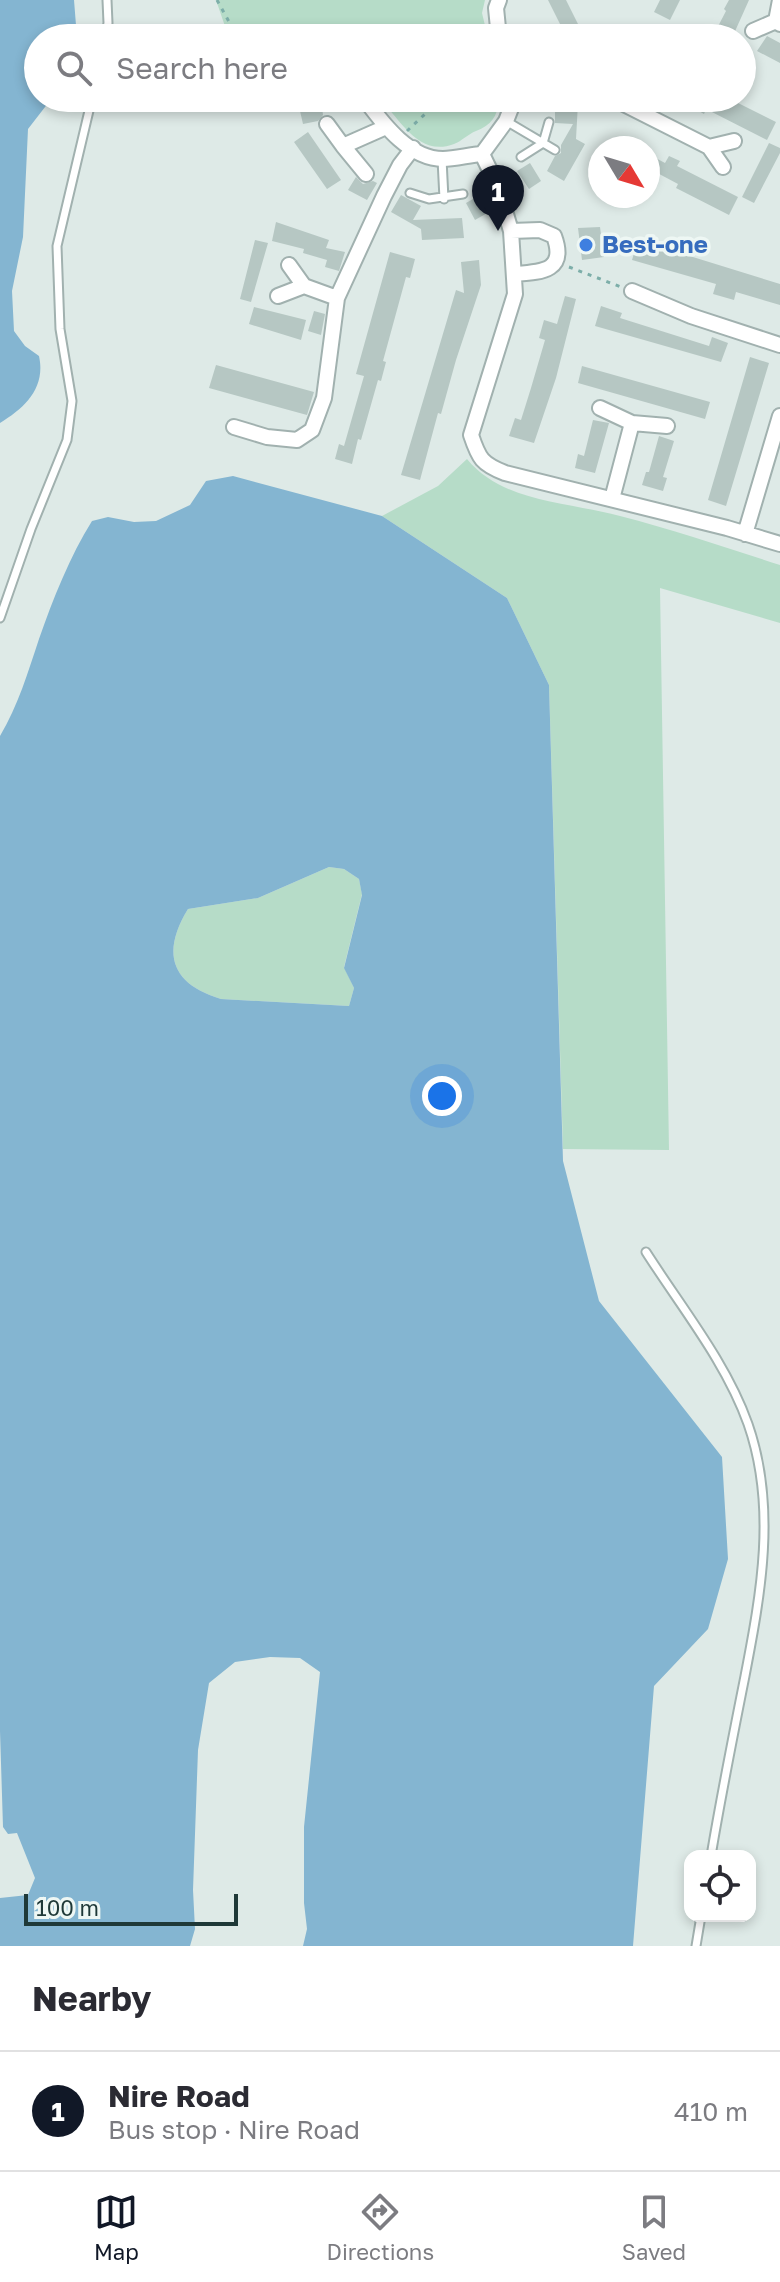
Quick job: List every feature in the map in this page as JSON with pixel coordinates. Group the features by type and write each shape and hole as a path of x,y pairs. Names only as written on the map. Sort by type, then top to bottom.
{"street":[{"path":"498,24 496,8 499,0"},
{"path":"756,30 778,23 780,0"},
{"path":"375,112 399,139 428,156 442,159 482,154 510,112"},
{"path":"640,112 709,147 723,167"},
{"path":"327,124 366,174"},
{"path":"343,146 386,127"},
{"path":"709,147 734,141"},
{"path":"234,427 267,437 297,440 312,430 324,398 337,298 384,196 413,148"},
{"path":"482,154 502,197 511,231 515,294 471,435 477,454 488,466 505,473 780,544"},
{"path":"511,231 540,230 554,236 558,249 556,262 546,271 515,274"},
{"path":"289,265 304,286 337,298"},
{"path":"278,296 304,286"},
{"path":"632,291 691,316 780,345"},
{"path":"600,408 632,423 667,426"},
{"path":"745,534 780,416"},
{"path":"612,499 632,423"}],"lane":[{"path":"107,0 108,24"},
{"path":"0,618 67,440 72,401 60,329 57,246 89,112"},
{"path":"506,121 555,150"},
{"path":"521,157 543,143 549,122"},
{"path":"442,159 444,199"},
{"path":"410,193 429,199 463,194"},
{"path":"646,1252 729,1382 748,1425 762,1480 765,1542 760,1598 712,1850"},
{"path":"696,1946 700,1922"}],"path":[{"path":"217,0 230,24"},
{"path":"399,139 427,112"},
{"path":"556,262 632,291"}],"green space":[{"path":"216,0 485,0 482,13 485,24 224,24"},
{"path":"391,112 496,112 486,126 457,143 441,147 419,141"},
{"path":"467,459 482,474 518,493 640,521 780,565 780,623 660,588 669,1150 563,1149 549,685 507,598 382,516 438,486"},
{"path":"329,867 344,869 359,879 362,894 344,967 354,988 349,1006 221,999 204,993 181,976 173,953 180,925 188,909 258,898"}],"water":[{"path":"0,0 74,0 76,24 24,24 24,112 41,112 28,129 23,237 12,291 14,331 25,346 39,356 40,367 32,396 18,411 0,423"},
{"path":"233,476 382,516 507,598 549,685 563,1161 599,1301 722,1457 728,1559 708,1629 654,1686 633,1946 303,1946 307,1929 304,1827 320,1672 300,1658 270,1657 235,1662 209,1683 198,1750 193,1890 195,1929 190,1946 0,1946 0,1898 28,1895 35,1878 17,1833 8,1834 3,1827 0,1731 0,736 17,701 62,578 92,521 108,517 134,522 156,521 190,505 206,481","holes":["329,867 344,869 359,879 362,895 344,968 354,988 349,1006 221,999 204,993 181,976 173,953 180,925 188,909 258,898"]}],"building":[{"path":"548,0 566,0 578,24 560,24"},
{"path":"660,0 680,0 670,20 654,12"},
{"path":"729,0 749,0 738,24 719,24 726,11 724,9"},
{"path":"767,36 780,43 780,63 757,51"},
{"path":"300,112 323,112 318,121 303,124"},
{"path":"555,112 578,112 576,139 585,144 564,181 547,171 555,156 561,153 561,145 573,124 555,123"},
{"path":"712,112 756,112 776,122 767,140"},
{"path":"308,132 341,180 327,189 294,142"},
{"path":"769,143 780,148 780,153 754,203 742,197"},
{"path":"669,156 680,161 677,166 738,197 729,215 676,188 678,184 660,174 660,160 665,163"},
{"path":"530,163 541,181 529,189 517,171"},
{"path":"356,177 363,184 377,183 367,200 348,190"},
{"path":"401,195 421,206 413,220 462,218 464,238 422,240 421,229 391,212"},
{"path":"480,195 489,212 475,220 466,203"},
{"path":"276,222 329,240 326,248 345,252 339,271 325,267 327,260 303,253 304,249 272,241"},
{"path":"600,227 604,257 582,260 578,228"},
{"path":"255,240 268,243 251,302 240,299"},
{"path":"638,240 780,284 780,305 736,292 734,300 713,294 716,284 632,260"},
{"path":"390,252 415,259 410,278 406,277 383,361 386,362 381,381 378,380 352,464 335,459 339,444 344,446 364,376 356,374"},
{"path":"479,260 481,285 441,414 438,413 420,480 401,475 456,290 464,293 461,262"},
{"path":"565,296 576,299 556,378 534,443 509,436 515,418 521,420 531,388 545,340 539,338 544,320 557,324"},
{"path":"601,306 622,313 620,318 709,346 712,337 728,343 721,362 595,326"},
{"path":"254,307 306,320 301,340 249,324"},
{"path":"314,311 325,314 321,335 308,331"},
{"path":"750,357 769,363 726,506 708,500"},
{"path":"216,365 314,392 307,415 209,388"},
{"path":"582,366 710,402 705,419 578,383"},
{"path":"593,420 609,423 595,473 575,468 578,454 584,456"},
{"path":"659,436 674,441 663,477 667,478 663,491 642,485"}],"place":[{"name":"Nire Road","path":"498,231"},
{"name":"Best-one","path":"586,245"}]}
